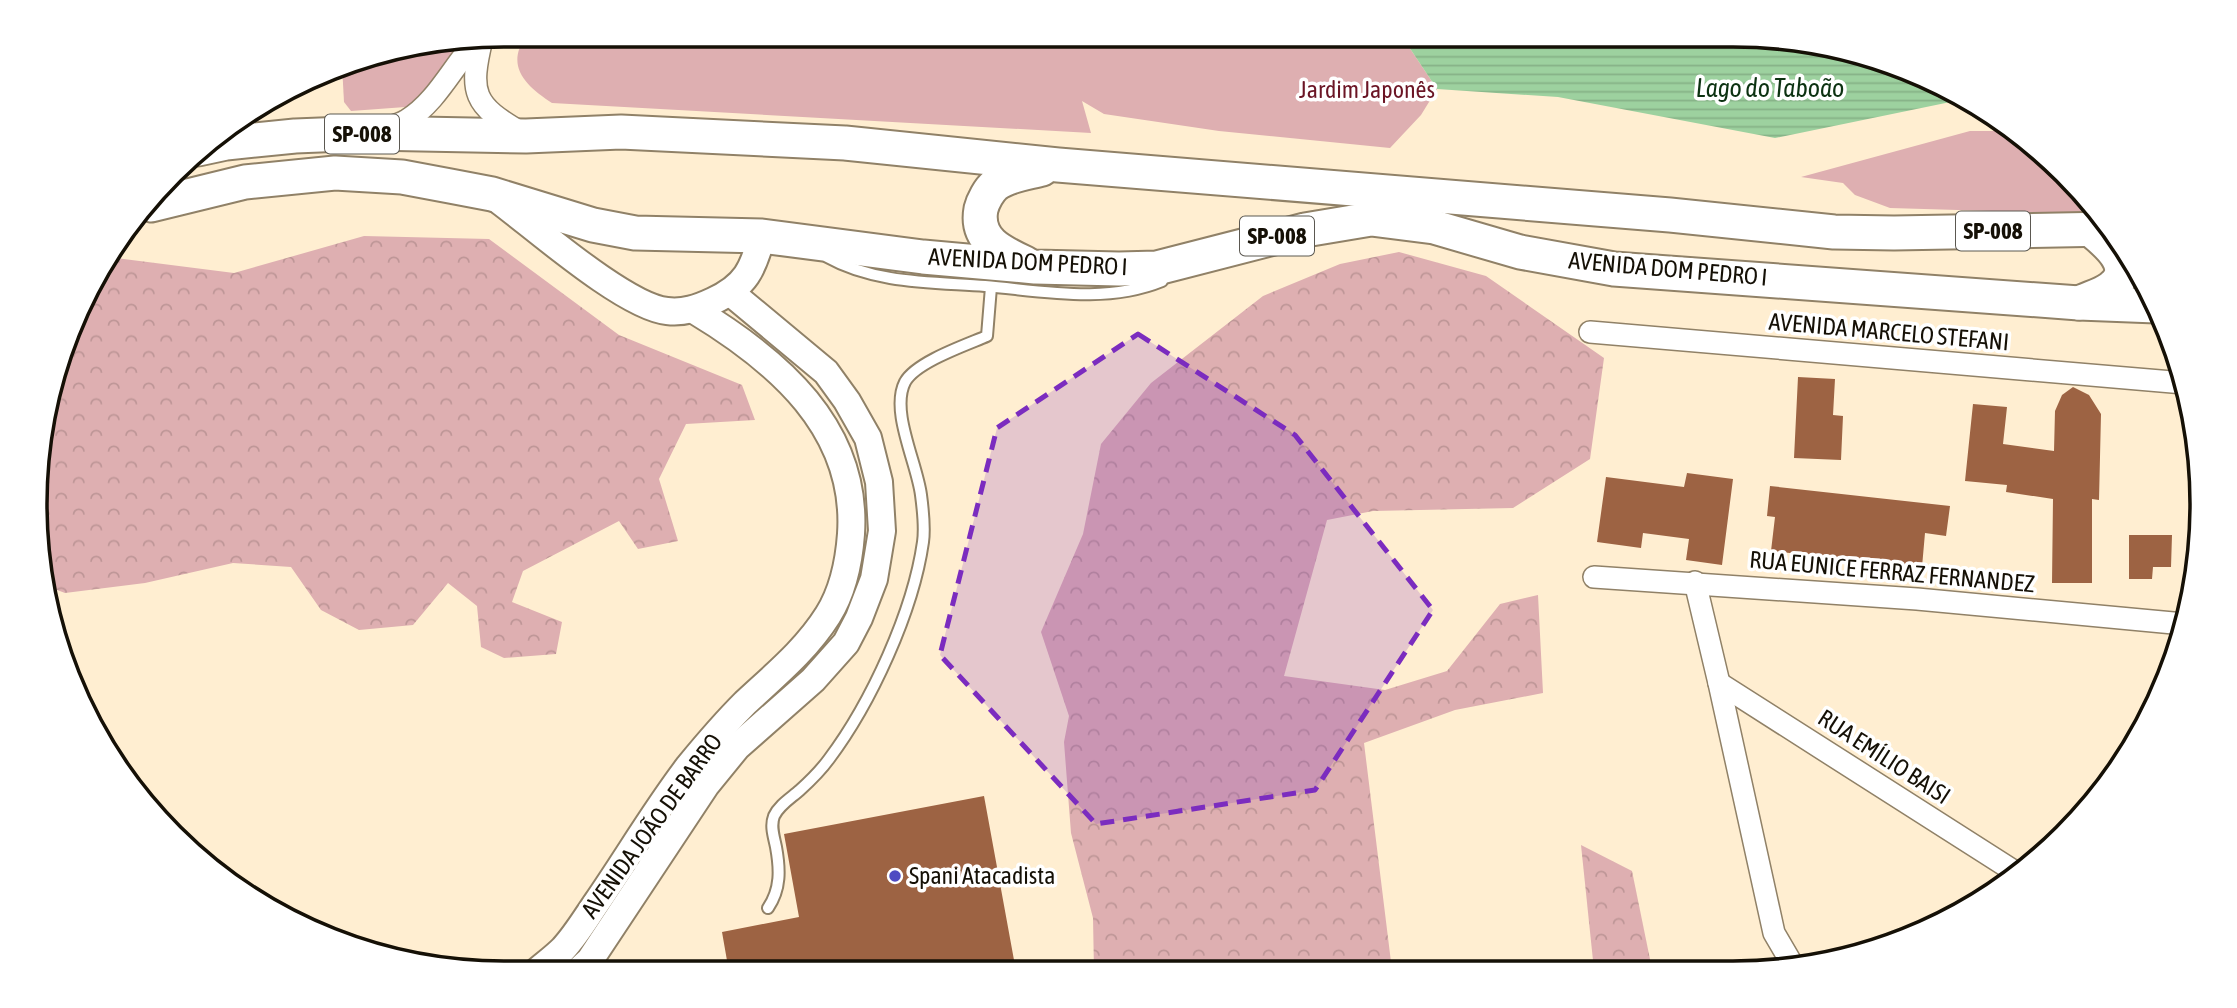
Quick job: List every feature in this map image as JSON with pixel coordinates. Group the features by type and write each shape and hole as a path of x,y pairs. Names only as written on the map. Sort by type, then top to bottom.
{"main road":[{"name":"SP-008","path":"221,146 295,136 370,133 526,136 621,132 845,143 1058,165 1670,215 1833,232 2098,230"},
{"path":"1035,267 1001,252 985,238 980,221 982,205 992,187 1006,179 1058,165"},
{"name":"AVENIDA DOM PEDRO I","path":"162,202 245,182 335,173 402,177 492,194 593,225 635,233 762,236 923,257 1035,267 1157,268 1304,230 1371,219 1434,227 1520,252 1614,269 2145,306"},
{"path":"2080,303 2111,288 2120,277 2121,263"}],"street":[{"path":"370,133 405,122 419,111 471,48"},
{"path":"479,48 474,76 476,93 486,108 502,122 526,136"},
{"path":"492,194 610,284 640,303 666,312 694,310 731,293 746,279 756,261 762,236"},
{"name":"AVENIDA JOÃO DE BARRO","path":"592,961 706,785 737,747 813,680 846,643 874,579 882,531 879,482 868,438 847,401 826,372 731,293"},
{"name":"AVENIDA JOÃO DE BARRO","path":"549,961 571,939 682,775 712,738 806,646 829,614 841,588 849,554 852,512 841,458 819,416 797,388 756,354 694,310"},
{"name":"AVENIDA MARCELO STEFANI","path":"1590,332 2173,382"},
{"name":"RUA EUNICE FERRAZ FERNANDEZ","path":"1594,577 1917,598 2174,623"},
{"path":"1695,582 1774,933 1788,957"},
{"name":"RUA EMÍLIO BAISI","path":"1719,683 2009,868"},
{"path":"571,939 583,961"}],"lane":[{"path":"794,239 833,261 862,273 898,279 1078,295 1121,291 1156,283 1258,241"},
{"path":"768,908 776,895 779,875 772,829 774,817 780,807 826,763 843,740 890,652 917,576 923,538 921,494 902,414 901,395 906,380 918,368 987,336 991,287"}],"highlighted area":[{"path":"1138,334 1295,435 1433,610 1315,790 1096,824 940,655 997,428"}],"green space":[{"name":"Jardim Japonês","path":"520,47 1409,47 1437,89 1421,115 1390,148 1219,131 1104,114 1082,101 1091,133 552,103 534,90 521,74 518,56"},
{"path":"461,49 419,106 351,111 344,102 343,77 415,56"},
{"path":"1970,131 1996,131 2056,181 2085,214 1890,208 1855,195 1843,183 1801,177"},
{"path":"364,236 489,239 619,335 742,385 755,420 686,424 659,479 678,541 638,549 619,521 523,571 512,602 562,622 556,654 504,658 481,647 477,606 448,583 413,625 359,630 321,610 291,567 233,563 145,583 65,593 55,589 47,504 51,444 71,357 108,276 119,258 234,273"},
{"path":"1399,252 1486,276 1604,358 1590,459 1513,508 1373,511 1327,520 1284,676 1385,690 1447,671 1500,604 1538,595 1543,693 1455,710 1364,743 1391,961 1094,961 1093,918 1071,833 1064,742 1069,716 1041,632 1083,534 1101,444 1151,383 1263,296 1340,264"},
{"path":"1581,845 1632,871 1650,961 1593,961"}],"water":[{"name":"Lago do Taboão","path":"1409,47 1733,47 1793,51 1880,71 1950,102 1775,138 1558,97 1437,89"}],"building":[{"path":"1798,377 1835,379 1833,415 1843,416 1841,460 1794,458"},
{"path":"2073,387 2089,395 2101,414 2099,500 2092,499 2092,583 2052,583 2053,499 2006,492 2007,485 1965,481 1973,404 2007,407 2003,444 2054,451 2055,411 2062,395"},
{"path":"1687,473 1733,479 1722,565 1686,560 1689,539 1643,533 1641,548 1597,542 1606,477 1684,487"},
{"path":"1770,486 1950,506 1946,536 1925,533 1922,567 1771,551 1775,517 1767,516"},
{"path":"2129,535 2172,535 2171,567 2153,567 2152,579 2129,579"},
{"name":"Spani Atacadista","path":"984,796 1014,961 727,961 722,932 799,917 784,834"}],"place":[{"name":"Spani Atacadista","path":"895,876"}]}
